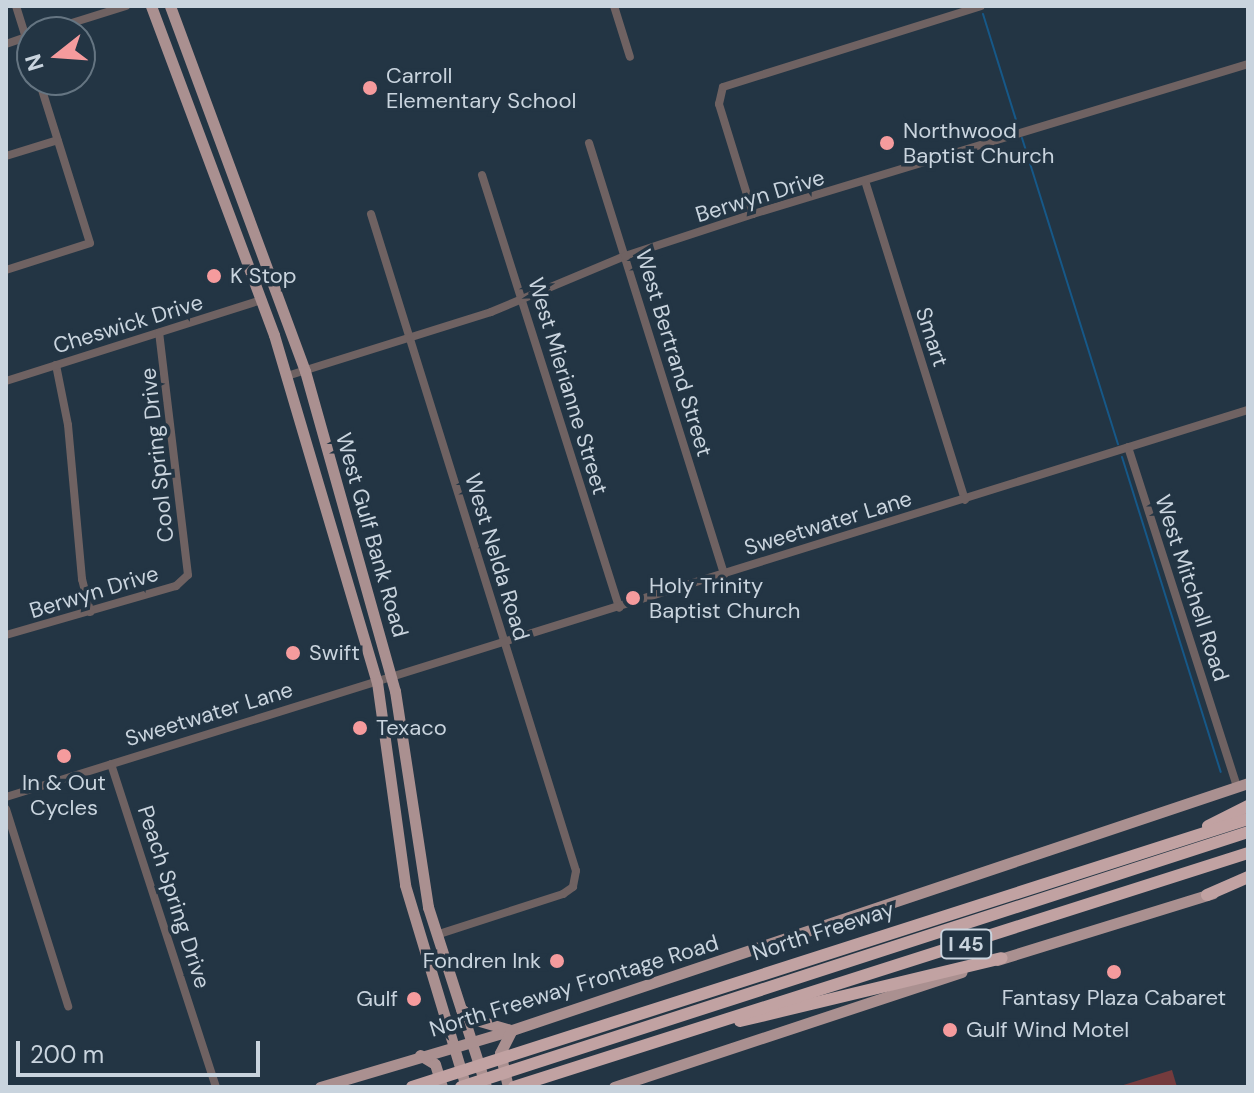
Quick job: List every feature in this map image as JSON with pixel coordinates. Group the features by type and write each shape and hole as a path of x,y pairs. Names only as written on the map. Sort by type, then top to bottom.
{"highway":[{"path":"1189,837 1248,806"},
{"name":"North Freeway","path":"418,1085 1248,819"},
{"name":"North Freeway","path":"463,1087 1248,832"},
{"name":"I 45","path":"511,1087 1248,853"},
{"path":"1207,895 1248,880"},
{"path":"682,1032 772,1016 1002,958"}],"main road":[{"name":"West Gulf Bank Road","path":"151,6 262,300 377,682 405,885 463,1087"},
{"name":"West Gulf Bank Road","path":"170,6 305,371 391,677 410,776 420,875 436,935 486,1087"},
{"name":"North Freeway Frontage Road","path":"320,1087 512,1030 1243,784"},
{"path":"614,1087 1002,958 1207,895"},
{"path":"441,1007 460,1006 476,1020 512,1030 500,1053 511,1087"},
{"path":"420,1055 435,1064 442,1087"}],"street":[{"path":"94,16 126,6"},
{"path":"614,6 630,57"},
{"path":"753,214 719,104 723,87 981,6"},
{"name":"Berwyn Drive","path":"287,376 522,301 625,256 753,214 866,184 1248,64"},
{"path":"6,270 90,243 44,96"},
{"path":"6,156 58,140"},
{"name":"West Bertrand Street","path":"589,143 724,574"},
{"name":"West Mierianne Street","path":"482,175 619,608"},
{"name":"Smart","path":"866,184 965,500"},
{"name":"West Nelda Road","path":"371,214 575,863 573,887 552,898 436,935"},
{"name":"Cheswick Drive","path":"6,381 262,300"},
{"name":"Cool Spring Drive","path":"159,333 188,575"},
{"path":"56,365 90,612"},
{"name":"Sweetwater Lane","path":"6,797 1248,410"},
{"name":"West Mitchell Road","path":"1128,447 1243,784"},
{"name":"Berwyn Drive","path":"6,635 176,586 188,575"},
{"name":"Peach Spring Drive","path":"111,764 216,1087"},
{"path":"6,809 68,1006"}],"shaded area":[{"path":"1172,1070 1177,1087 1117,1087"}],"waterway":[{"path":"983,14 1017,123"},
{"path":"1022,138 1118,444"},
{"path":"1122,457 1221,772"}],"place":[{"name":"Carroll Elementary School","path":"370,88"},
{"name":"Northwood Baptist Church","path":"887,143"},
{"name":"K Stop","path":"214,276"},
{"name":"Holy Trinity Baptist Church","path":"633,598"},
{"name":"Swift","path":"293,653"},
{"name":"Texaco","path":"360,728"},
{"name":"In & Out Cycles","path":"64,756"},
{"name":"Fondren Ink","path":"557,961"},
{"name":"Fantasy Plaza Cabaret","path":"1114,972"},
{"name":"Gulf","path":"414,999"},
{"name":"Gulf Wind Motel","path":"950,1030"}]}
